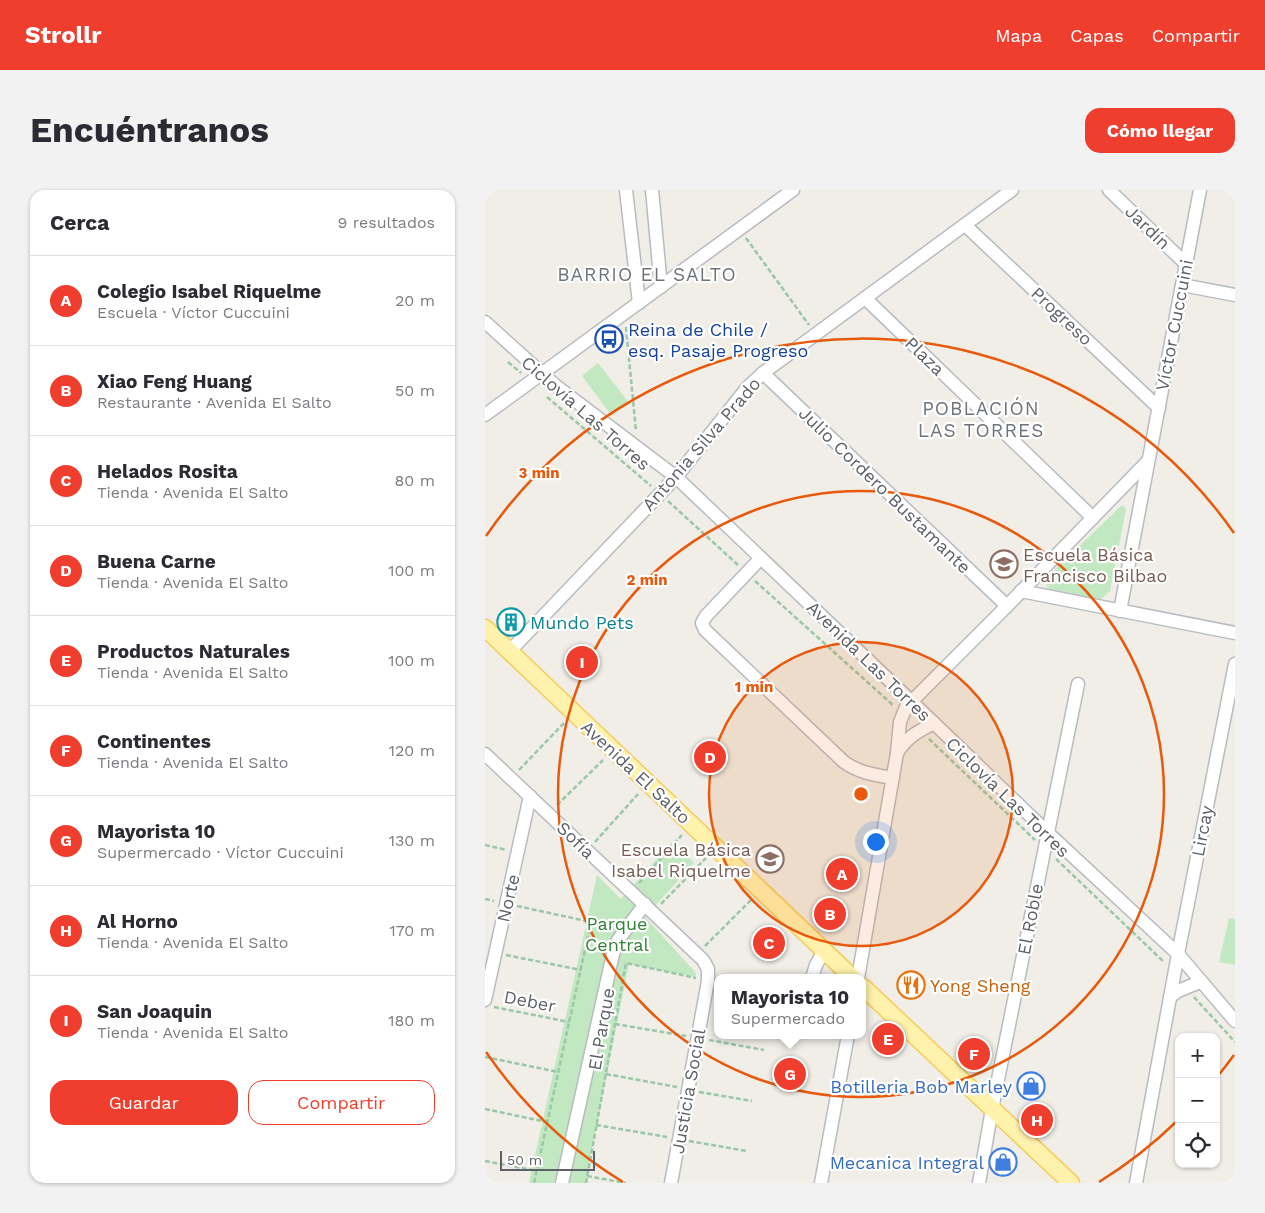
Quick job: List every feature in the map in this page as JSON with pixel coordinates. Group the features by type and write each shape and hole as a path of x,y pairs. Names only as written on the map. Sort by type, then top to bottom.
{"main road":[{"name":"Avenida El Salto","path":"485,628 849,974"},
{"path":"866,990 1071,1183"}],"street":[{"path":"626,190 639,303"},
{"path":"651,190 661,287"},
{"path":"485,414 793,190"},
{"name":"Antonia Silva Prado","path":"509,652 676,477 747,388 763,373 1012,190"},
{"name":"Jardín","path":"1109,190 1186,264"},
{"name":"Víctor Cuccuini","path":"1120,611 1200,190"},
{"name":"Progreso","path":"965,225 1159,408"},
{"path":"1182,285 1235,295"},
{"name":"Plaza","path":"865,298 1093,518"},
{"name":"Avenida Las Torres","path":"485,322 541,374 676,477 1048,834 1178,954 1235,1021"},
{"name":"Julio Cordero Bustamante","path":"763,373 1007,606"},
{"path":"859,974 897,754 902,714 911,701 1021,592 1148,461"},
{"path":"761,558 705,616 703,623 705,630 844,762 853,769 864,773 893,778"},
{"path":"1021,592 1235,633"},
{"name":"Lircay","path":"1136,1183 1174,972 1235,664"},
{"name":"El Roble","path":"979,1183 992,1109 1078,684"},
{"path":"897,754 903,743 911,736 934,723"},
{"name":"Sofía","path":"485,754 697,954 703,960 708,975"},
{"name":"Norte","path":"490,1003 495,953 531,796"},
{"path":"562,1183 613,954 619,940 649,908"},
{"path":"813,974 824,951"},
{"name":"Justicia Social","path":"671,1183 708,975"},
{"path":"1170,997 1177,991 1200,982"},
{"path":"821,1183 846,1039"}],"path":[{"path":"739,229 816,334"},
{"path":"625,313 638,447"},
{"name":"Ciclovía Las Torres","path":"506,360 660,494 902,714"},
{"path":"511,778 574,713"},
{"name":"Ciclovía Las Torres","path":"920,730 1174,972"},
{"path":"548,813 613,750"},
{"path":"587,850 648,784"},
{"path":"631,891 691,825"},
{"path":"485,845 518,852"},
{"path":"649,908 715,848"},
{"path":"697,954 761,890"},
{"path":"485,899 506,904"},
{"name":"El Parque","path":"506,904 591,922 534,1183"},
{"path":"495,953 581,970"},
{"name":"El Parque","path":"586,1183 626,963 708,975"},
{"path":"1186,987 1235,1042"},
{"name":"Deber","path":"490,1003 569,1022"},
{"path":"485,1057 558,1072"},
{"path":"485,1109 547,1122"},
{"path":"485,1161 537,1171"},
{"path":"587,1176 626,1183"}],"green space":[{"path":"598,363 629,403 612,416 582,376"},
{"path":"1121,506 1126,509 1110,591 1101,599 1052,591 1047,587 1048,576"},
{"name":"Parque Central","path":"674,840 694,863 645,917 696,973 695,977 629,964 585,1183 529,1183 597,875 621,899"},
{"path":"1229,918 1235,919 1235,965 1219,962"}],"place":[{"name":"Reina de Chile / esq. Pasaje Progreso","path":"609,339"},
{"name":"Escuela Básica Francisco Bilbao","path":"1004,564"},
{"name":"Mundo Pets","path":"511,622"},
{"name":"San Joaquin","path":"582,662"},
{"name":"Buena Carne","path":"710,757"},
{"name":"Escuela Básica Isabel Riquelme","path":"770,859"},
{"name":"Colegio Isabel Riquelme","path":"842,874"},
{"name":"Xiao Feng Huang","path":"830,914"},
{"name":"Helados Rosita","path":"769,943"},
{"name":"Yong Sheng","path":"911,985"},
{"name":"Productos Naturales","path":"888,1039"},
{"name":"Continentes","path":"974,1054"},
{"name":"Mayorista 10","path":"790,1074"},
{"name":"Botilleria Bob Marley","path":"1031,1086"},
{"name":"Al Horno","path":"1037,1120"},
{"name":"Mecanica Integral","path":"1003,1162"}],"district":[{"name":"BARRIO EL SALTO","path":"647,274"},
{"name":"POBLACIÓN LAS TORRES","path":"981,419"}]}
